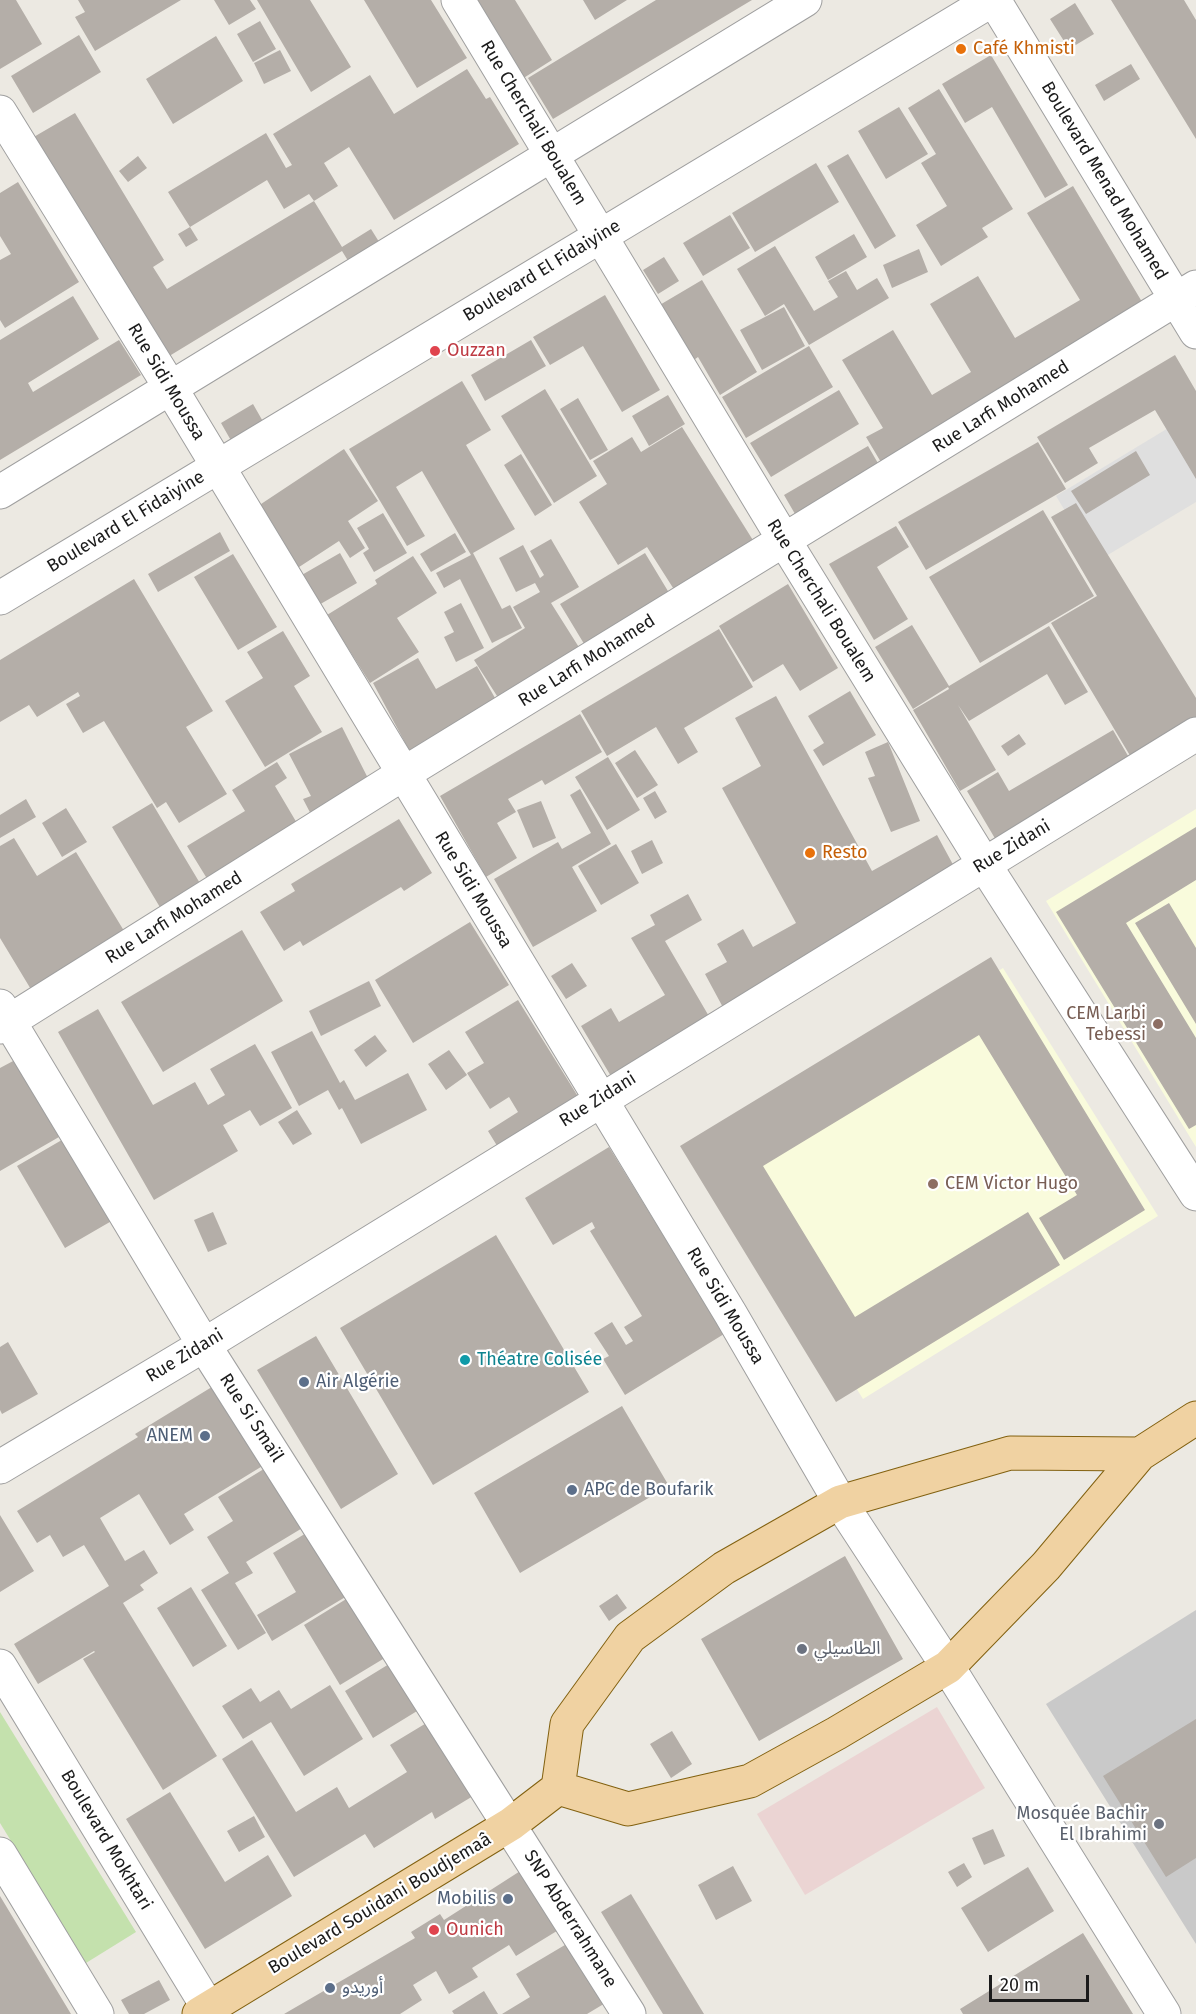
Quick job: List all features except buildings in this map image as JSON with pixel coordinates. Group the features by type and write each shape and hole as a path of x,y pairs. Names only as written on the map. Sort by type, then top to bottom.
{"main road":[{"path":"1140,1454 1010,1454 840,1502 724,1568 630,1637 567,1724 558,1788 628,1809 750,1781 948,1667 1046,1566 1140,1454 1196,1418"},
{"name":"Boulevard Souidani Boudjemaâ","path":"207,2012 511,1824 558,1788"}],"street":[{"name":"Rue Cherchali Boualem","path":"458,0 784,540 984,864 1196,1194"},
{"path":"0,492 805,0"},
{"name":"Boulevard El Fidaiyine","path":"0,598 993,0"},
{"name":"Boulevard Menad Mohamed","path":"993,0 1186,293 1196,332"},
{"name":"Rue Sidi Moussa","path":"0,112 170,387 599,1100 730,1313 840,1502 948,1667 1164,2014"},
{"name":"Rue Larfi Mohamed","path":"3,1018 1186,293"},
{"name":"Rue Zidani","path":"0,1467 204,1345 1196,734"},
{"name":"Rue Si Smaïl","path":"3,1018 204,1345 511,1824"},
{"name":"Boulevard Mokhtari","path":"0,1666 207,2012"},
{"name":"SNP Abderrahmane","path":"511,1824 628,2014"},
{"path":"0,1854 97,2014"}],"shaded area":[{"path":"1193,413 1196,418 1196,502 1096,562 1056,496"},
{"name":"CEM Larbi Tebessi","path":"1196,809 1196,1147 1046,901"},
{"name":"CEM Victor Hugo","path":"1003,968 1158,1216 863,1399 709,1151"},
{"name":"Mosquée Bachir El Ibrahimi","path":"1196,1610 1196,1944 1046,1704"},
{"path":"937,1707 985,1788 805,1895 757,1814"}],"green space":[{"path":"0,1712 136,1932 86,1963 0,1823"}],"place":[{"name":"Café Khmisti","path":"961,49"},
{"name":"Ouzzan","path":"435,351"},
{"name":"Resto","path":"810,853"},
{"name":"CEM Larbi Tebessi","path":"1158,1024"},
{"name":"CEM Victor Hugo","path":"933,1184"},
{"name":"Théatre Colisée","path":"465,1360"},
{"name":"Air Algérie","path":"304,1382"},
{"name":"ANEM","path":"205,1436"},
{"name":"APC de Boufarik","path":"572,1490"},
{"name":"الطاسيلي","path":"802,1649"},
{"name":"Mosquée Bachir El Ibrahimi","path":"1159,1824"},
{"name":"Mobilis","path":"508,1899"},
{"name":"Ounich","path":"434,1930"},
{"name":"أوريدو","path":"330,1988"}]}
